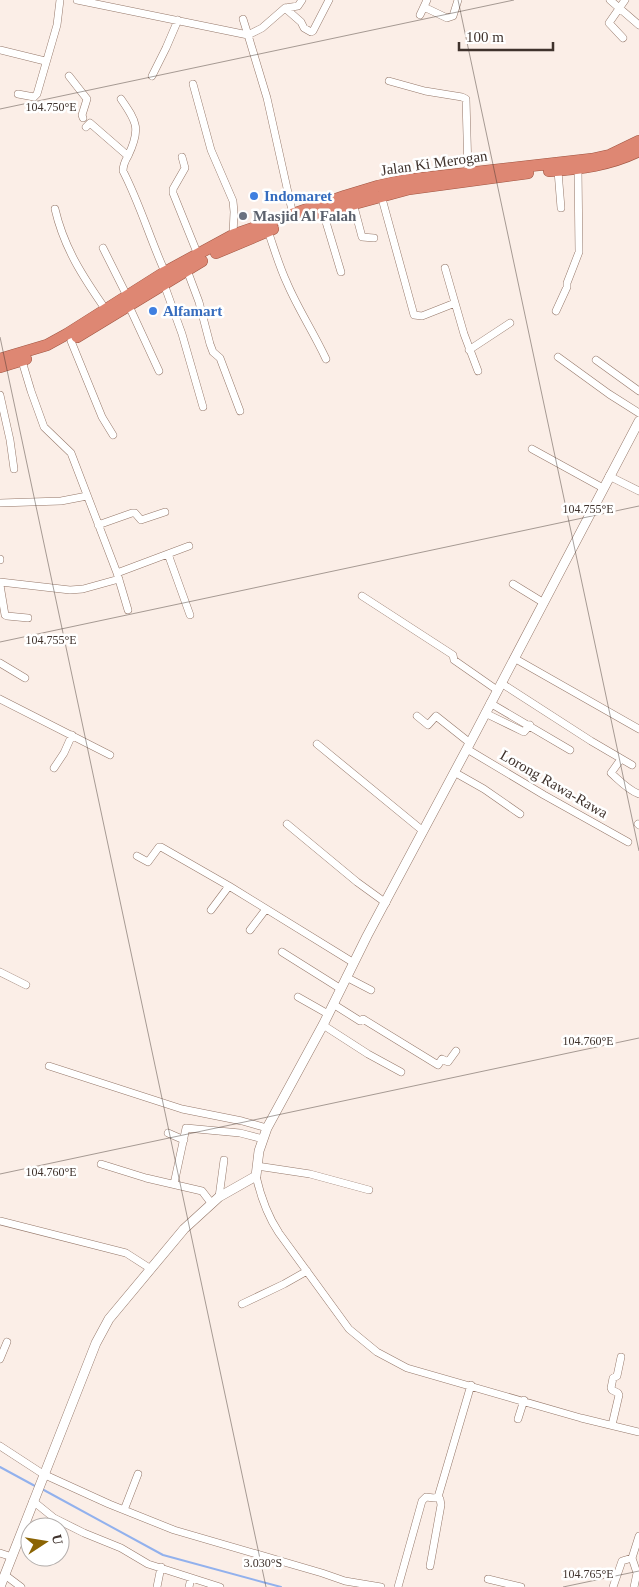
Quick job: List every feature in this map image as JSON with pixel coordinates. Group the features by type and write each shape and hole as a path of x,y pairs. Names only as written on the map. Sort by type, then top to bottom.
{"highway":[{"name":"Jalan Ki Merogan","path":"0,358 47,345 106,310 164,284 222,250 295,220 429,181 468,172 592,159 610,155 639,142"},
{"name":"Jalan Ki Merogan","path":"0,367 46,353 71,341 165,272 233,235 378,186 406,180 429,181 578,169 616,161 639,151"}],"street":[{"path":"18,94 36,96 57,25 60,0"},
{"path":"77,0 248,34 262,28 285,8 298,6 302,0"},
{"path":"285,8 301,22 304,28 311,32 329,0"},
{"path":"420,15 426,2 447,18 453,16 458,0"},
{"path":"610,0 639,25"},
{"path":"622,38 609,23 625,0"},
{"path":"243,19 267,98 293,215"},
{"path":"152,76 178,20"},
{"path":"0,50 46,61"},
{"path":"69,76 87,99 82,114 83,118"},
{"path":"389,81 425,91 462,96 466,99 468,172"},
{"path":"192,84 211,150 233,201 233,235"},
{"path":"121,99 136,126 136,132 123,165 123,171 136,198 165,272"},
{"path":"86,127 90,123 128,156"},
{"path":"182,157 185,168 173,189 198,255"},
{"path":"556,311 567,287 579,252 578,169"},
{"path":"558,171 561,208"},
{"path":"381,196 414,315 422,316 455,303"},
{"path":"353,203 362,237 374,238"},
{"path":"55,209 60,229 71,256 106,310"},
{"path":"322,212 341,272"},
{"path":"268,231 286,282 300,311 315,334 326,359"},
{"path":"103,248 159,371"},
{"path":"446,268 469,350 478,372"},
{"path":"187,270 199,302 213,352 220,358 240,411"},
{"path":"164,284 182,334 203,407"},
{"path":"469,350 510,323"},
{"path":"71,341 102,417 113,435"},
{"path":"558,357 639,412"},
{"path":"596,360 639,391"},
{"path":"22,361 30,391 44,427 71,453 118,576 128,610"},
{"path":"0,395 14,469"},
{"path":"639,421 346,977 323,1025 267,1128 256,1176 263,1205 270,1219 349,1329 377,1352 407,1368 639,1432"},
{"path":"532,449 603,488"},
{"path":"609,476 639,491"},
{"path":"0,504 61,501 87,496"},
{"path":"98,525 132,513 135,513 141,520 165,512"},
{"path":"28,618 4,615 0,584 70,590 82,589 189,546"},
{"path":"168,554 190,615"},
{"path":"513,584 544,603"},
{"path":"362,596 453,655 454,660 632,765"},
{"path":"514,658 639,729"},
{"path":"0,663 25,678"},
{"path":"0,699 110,755"},
{"path":"490,703 570,750"},
{"path":"485,713 524,732 530,725"},
{"name":"Lorong Rawa-Rawa","path":"418,716 428,725 436,716 469,746 544,795 628,842"},
{"path":"54,768 72,735"},
{"path":"317,744 423,831"},
{"path":"621,759 611,774 628,788 639,794"},
{"path":"454,772 484,789 520,814"},
{"path":"287,824 357,882 386,902"},
{"path":"137,856 148,862 161,846 354,963"},
{"path":"211,910 229,886"},
{"path":"250,930 266,910"},
{"path":"282,952 341,989"},
{"path":"0,972 26,985"},
{"path":"346,977 371,990"},
{"path":"298,997 328,1014"},
{"path":"333,1004 360,1021 363,1019 438,1065 442,1059 448,1062 456,1051"},
{"path":"323,1025 367,1056 402,1072"},
{"path":"48,1066 182,1110 242,1121 267,1128"},
{"path":"174,1184 186,1128 240,1133 263,1139"},
{"path":"168,1133 184,1140"},
{"path":"216,1201 224,1160"},
{"path":"102,1164 146,1178 202,1190 216,1201"},
{"path":"257,1166 310,1174 369,1190"},
{"path":"0,1587 96,1343 109,1319 184,1229 216,1201 256,1176"},
{"path":"0,1221 126,1253 151,1269"},
{"path":"242,1304 307,1271"},
{"path":"0,1359 7,1342"},
{"path":"612,1425 619,1395 618,1392 611,1388 613,1378 617,1376 621,1357"},
{"path":"430,1566 441,1504 438,1497 471,1385"},
{"path":"518,1419 524,1400"},
{"path":"0,1446 42,1477 174,1530 345,1581 381,1587"},
{"path":"124,1510 138,1474"},
{"path":"398,1587 422,1501 426,1497 438,1497"},
{"path":"33,1501 54,1518 121,1548 148,1564 220,1587"},
{"path":"634,1587 637,1573 632,1558 639,1536"},
{"path":"0,1553 12,1557"},
{"path":"613,1587 622,1560 632,1558"},
{"path":"157,1587 160,1567"},
{"path":"5,1575 21,1587"},
{"path":"189,1587 191,1578"},
{"path":"488,1579 521,1587"}],"waterway":[{"path":"0,1467 35,1486"},
{"path":"42,1489 163,1555 281,1587"}],"place":[{"name":"Indomaret","path":"254,196"},
{"name":"Masjid Al Falah","path":"243,216"},
{"name":"Alfamart","path":"153,311"}]}
